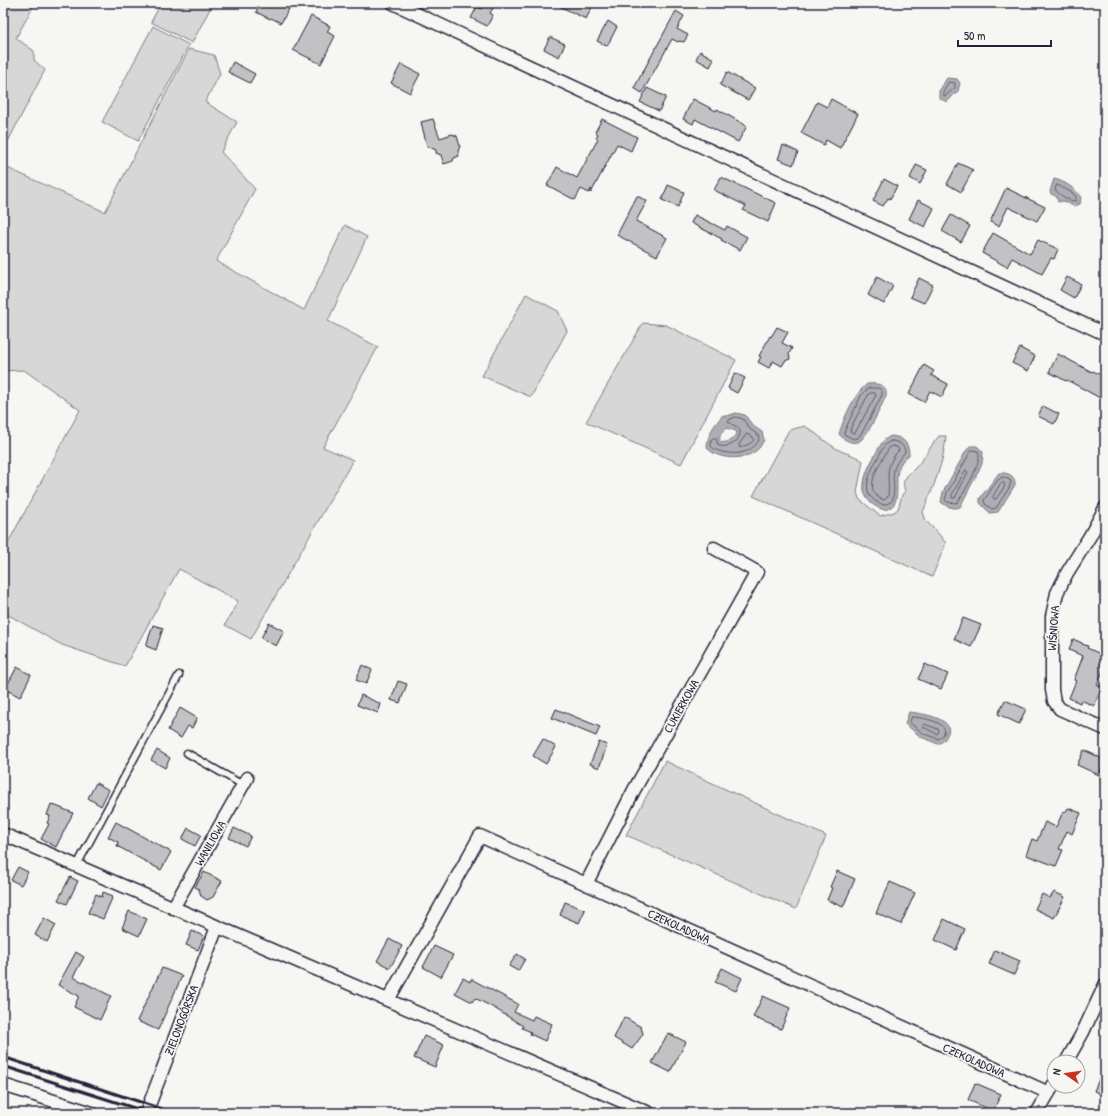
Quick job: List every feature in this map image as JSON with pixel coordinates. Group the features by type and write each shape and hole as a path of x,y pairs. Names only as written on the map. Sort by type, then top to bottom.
{"street":[{"path":"393,3 1105,334"},
{"name":"WIŚNIOWA","path":"1105,508 1063,580 1057,594 1052,616 1052,690 1054,701 1060,709 1105,729"},
{"name":"CUKIERKOWA","path":"586,884 634,790 757,572 714,548"},
{"name":"WANILIOWA","path":"173,908 245,782"},
{"path":"3,834 649,1113"},
{"name":"CZEKOLADOWA","path":"388,1000 480,836 1046,1087"},
{"name":"ZIELONOGÓRSKA","path":"146,1113 217,927"},
{"path":"1071,1054 1083,1032 1105,985"},
{"path":"3,1086 92,1113"},
{"path":"1037,1113 1048,1094"}],"lane":[{"path":"76,866 179,675"},
{"path":"186,753 245,782"}],"shaded area":[{"path":"3,3 35,3 16,38 34,51 34,60 45,70 3,151"},
{"path":"161,3 213,3 192,43 151,22"},
{"path":"153,26 189,45 138,141 102,122"},
{"path":"189,49 214,55 220,74 205,102 237,122 221,152 255,189 216,261 304,310 345,225 367,237 328,321 378,347 323,447 353,460 251,639 225,625 238,601 179,569 125,666 62,645 3,612 3,552 80,410 24,370 3,371 3,166 105,212"},
{"path":"526,294 558,311 567,331 531,397 482,376"},
{"path":"643,323 666,325 736,360 681,464 586,422"},
{"path":"805,426 837,449 863,461 857,492 859,499 880,516 894,512 898,509 902,495 905,491 903,483 904,480 925,456 939,436 946,436 940,465 923,512 926,521 946,543 932,577 753,496 789,430"},
{"path":"665,761 826,836 796,909 626,835"}],"water":[{"path":"947,78 957,79 960,83 958,91 947,102 939,98 939,91"},
{"path":"1054,179 1065,183 1078,193 1081,196 1080,204 1074,206 1063,201 1058,202 1056,196 1051,194 1050,191"},
{"path":"867,384 881,385 885,389 886,396 875,420 861,440 858,442 849,442 839,434 854,400 862,388"},
{"path":"736,413 745,415 753,426 762,432 764,440 760,447 752,454 731,458 718,455 707,448 708,439 714,426 723,415 727,416","holes":["726,428 736,431 737,434 732,439 727,442 720,442 721,434"]},
{"path":"891,436 904,441 908,447 909,455 902,462 898,470 897,495 895,502 892,507 884,510 875,506 868,500 864,487 867,471 871,463 883,441"},
{"path":"970,446 977,446 983,452 982,464 960,507 950,507 941,502 943,492"},
{"path":"999,473 1011,475 1014,479 1015,485 998,512 990,513 980,503 980,498"},
{"path":"909,712 928,715 947,724 949,729 945,740 938,744 921,737 905,724"}],"building":[{"path":"260,3 278,3 289,9 281,23 256,12"},
{"path":"485,3 496,3 490,13 493,15 487,26 471,18 477,7 482,9"},
{"path":"553,3 594,3 586,19"},
{"path":"676,11 684,16 677,29 688,35 684,42 678,42 672,39 642,93 634,88"},
{"path":"311,16 330,26 327,32 335,36 321,64 293,50"},
{"path":"608,21 617,27 607,46 597,41"},
{"path":"550,37 565,44 559,57 544,49"},
{"path":"700,51 714,59 710,67 696,59"},
{"path":"233,62 255,74 250,83 228,72"},
{"path":"401,64 420,74 410,93 391,83"},
{"path":"727,72 755,88 748,100 720,85"},
{"path":"647,88 666,97 659,111 640,102"},
{"path":"693,99 716,111 717,109 747,126 738,142 695,119 693,124 683,119"},
{"path":"831,99 858,114 840,148 826,140 824,145 801,133 817,102 827,107"},
{"path":"433,119 440,138 452,134 457,136 460,146 458,151 459,156 454,158 453,161 444,164 441,155 436,153 436,150 427,146 421,122"},
{"path":"602,119 637,137 631,151 617,144 591,193 591,189 589,193 581,189 575,200 547,185 557,167 577,178 598,139 596,138 598,134 595,132"},
{"path":"783,145 798,152 793,165 778,159"},
{"path":"958,163 973,170 961,192 947,184"},
{"path":"916,165 927,170 920,184 910,178"},
{"path":"721,177 776,203 768,222 743,210 746,206 714,190"},
{"path":"884,179 897,186 890,199 888,198 883,206 873,201"},
{"path":"668,185 684,192 678,207 662,200"},
{"path":"1006,188 1045,207 1037,221 1008,207 999,226 990,222"},
{"path":"637,196 647,201 636,221 667,238 657,256 617,235"},
{"path":"918,200 934,208 925,227 909,219"},
{"path":"695,215 725,230 727,226 747,237 740,250 691,223"},
{"path":"951,215 970,226 961,242 942,231"},
{"path":"993,233 1030,254 1038,240 1058,249 1054,259 1051,258 1042,274 1012,258 1007,267 982,253"},
{"path":"877,277 893,286 884,304 868,295"},
{"path":"1067,277 1081,284 1074,298 1060,290"},
{"path":"919,278 933,285 924,303 910,297"},
{"path":"777,327 788,332 782,343 792,348 789,354 790,359 785,361 782,366 773,361 769,368 758,362 761,357 759,356 770,336 771,337"},
{"path":"1020,348 1035,356 1028,371 1012,363"},
{"path":"1058,354 1092,372 1093,371 1105,377 1105,389 1100,398 1049,372"},
{"path":"924,365 934,371 931,375 948,384 942,397 930,391 924,402 909,394"},
{"path":"735,373 745,378 737,393 728,388"},
{"path":"1043,406 1059,414 1054,424 1038,416"},
{"path":"963,618 981,625 971,647 954,639"},
{"path":"269,623 284,631 276,646 261,638"},
{"path":"153,625 163,628 156,650 146,646"},
{"path":"1073,639 1088,646 1087,648 1105,656 1105,667 1097,685 1102,687 1094,706 1081,700 1080,703 1069,698 1076,681 1074,680 1083,656 1069,650"},
{"path":"925,664 948,674 941,689 918,679"},
{"path":"362,665 372,670 366,684 356,680"},
{"path":"17,667 31,675 20,697 5,689"},
{"path":"398,681 407,684 400,703 391,700"},
{"path":"361,695 381,704 378,713 357,705"},
{"path":"1005,700 1026,709 1019,724 998,714"},
{"path":"180,708 197,718 192,728 188,726 181,738 168,730"},
{"path":"556,709 600,727 596,736 552,718"},
{"path":"543,739 556,747 546,764 533,756"},
{"path":"599,742 607,745 599,768 590,764"},
{"path":"157,750 170,758 165,768 151,760"},
{"path":"1084,750 1105,760 1099,775 1077,765"},
{"path":"96,783 109,790 101,806 88,798"},
{"path":"51,804 73,813 56,847 41,839 49,824 47,823 50,816 47,815"},
{"path":"1068,808 1081,813 1072,834 1067,831 1059,849 1063,850 1056,866 1026,855 1032,839 1037,841 1045,822 1056,827 1063,812 1065,813"},
{"path":"116,822 171,852 161,870 117,846 118,842 108,837"},
{"path":"188,828 201,835 195,846 182,839"},
{"path":"234,828 251,836 246,846 229,838"},
{"path":"18,867 28,872 21,885 11,880"},
{"path":"837,871 855,879 843,907 827,900 832,888 830,887"},
{"path":"204,872 222,881 213,897 207,900 201,896 199,889 195,887"},
{"path":"70,877 78,881 67,904 58,900"},
{"path":"890,882 915,893 901,924 876,913"},
{"path":"103,892 113,896 103,919 88,913 96,894 102,897"},
{"path":"1054,892 1065,897 1054,918 1035,909 1042,894 1050,898"},
{"path":"565,902 585,910 579,923 560,915"},
{"path":"129,911 147,919 139,936 122,928"},
{"path":"44,918 56,925 47,942 35,935"},
{"path":"944,919 965,929 956,950 935,940"},
{"path":"192,931 204,936 198,950 186,945"},
{"path":"389,939 402,946 390,968 377,961"},
{"path":"434,946 453,955 441,977 423,967"},
{"path":"995,950 1020,961 1014,975 989,964"},
{"path":"76,952 84,957 73,977 111,996 100,1020 74,1007 79,996 58,985"},
{"path":"517,954 525,959 518,971 509,966"},
{"path":"162,968 182,976 158,1030 137,1021"},
{"path":"722,968 742,978 736,991 715,982"},
{"path":"463,978 470,982 471,979 518,1004 514,1012 532,1020 534,1016 552,1024 545,1041 530,1034 531,1032 522,1028 523,1026 494,1008 475,998 472,1002 455,993"},
{"path":"763,996 790,1008 781,1029 753,1017"},
{"path":"624,1017 641,1027 643,1034 632,1049 614,1038"},
{"path":"668,1033 686,1042 670,1072 652,1063"},
{"path":"424,1036 444,1045 435,1067 414,1058"},
{"path":"1105,1065 1105,1096 1094,1091"},
{"path":"975,1083 1001,1094 993,1111 968,1100"}],"railway":[{"path":"3,1057 174,1113"},
{"path":"3,1066 150,1113"}]}
